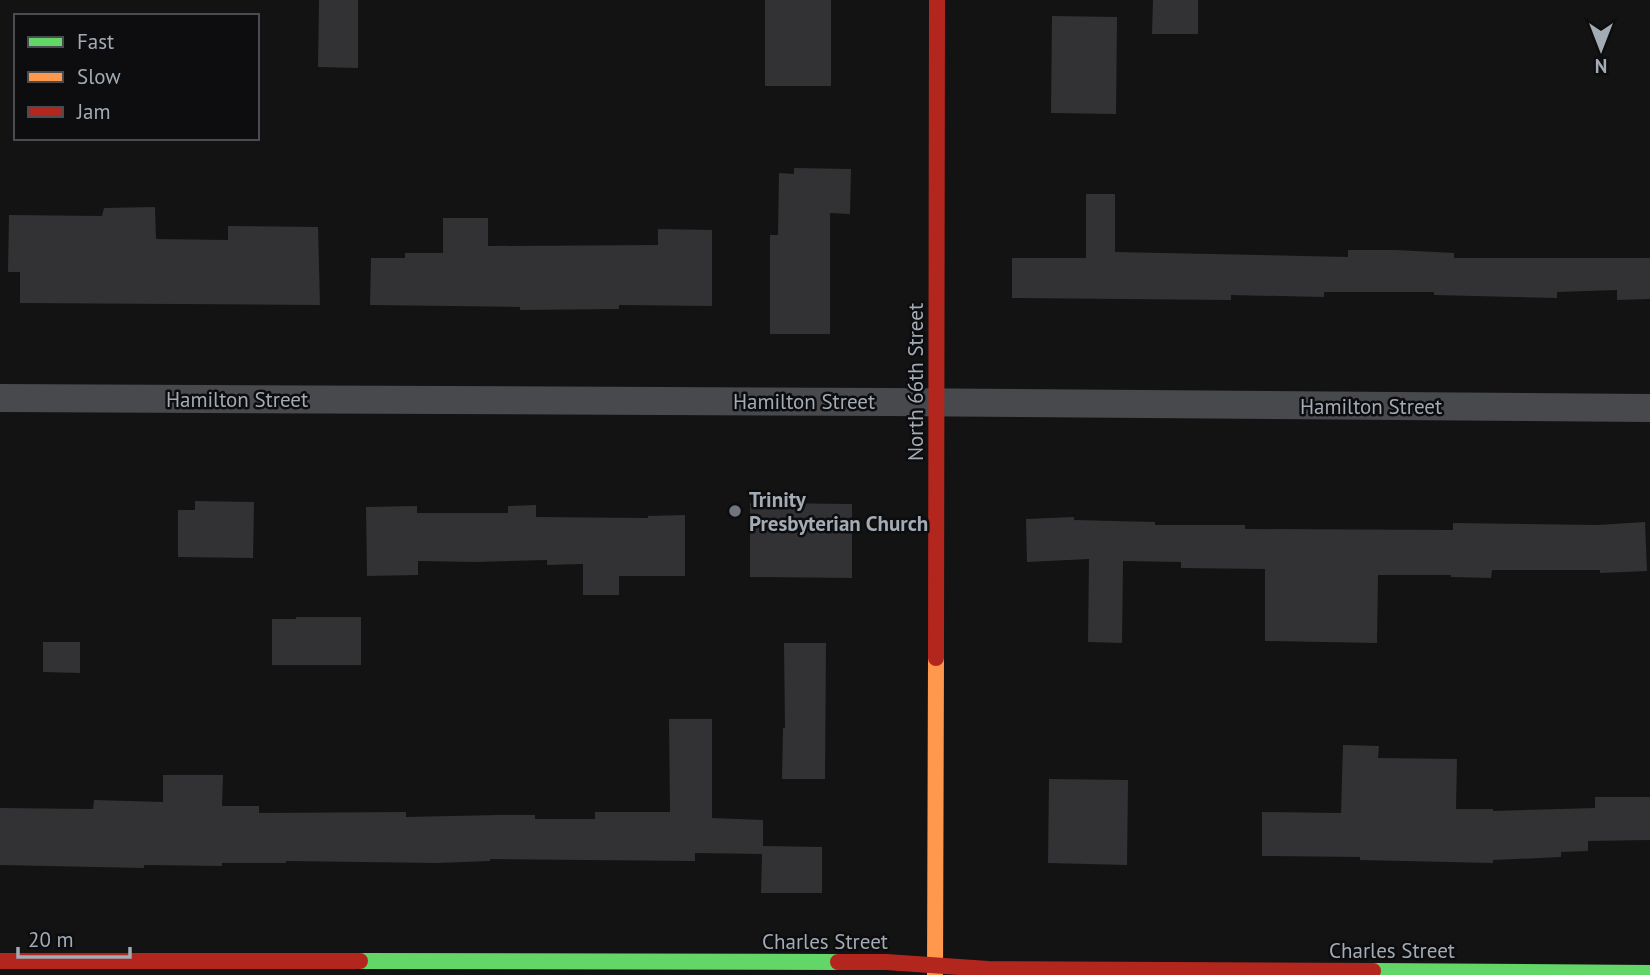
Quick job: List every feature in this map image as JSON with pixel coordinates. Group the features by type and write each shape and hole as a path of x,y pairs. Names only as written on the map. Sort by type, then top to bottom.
{"street":[{"name":"North 66th Street","path":"935,970 937,0"},
{"name":"Hamilton Street","path":"0,398 1650,408"},
{"name":"Charles Street","path":"0,961 886,962 935,970 1650,973"}],"building":[{"path":"319,0 358,0 358,68 318,67"},
{"path":"765,0 831,0 831,86 765,86"},
{"path":"1153,0 1198,0 1198,34 1152,34"},
{"path":"1052,16 1117,17 1116,114 1051,113"},
{"path":"794,168 851,169 850,214 830,213 830,334 770,334 770,235 778,235 779,173 794,174"},
{"path":"1086,194 1115,194 1115,252 1348,257 1348,250 1396,250 1454,253 1454,258 1650,258 1650,299 1617,300 1617,290 1557,292 1557,298 1434,295 1434,292 1324,292 1324,297 1231,295 1231,300 1012,298 1012,258 1086,258"},
{"path":"155,207 156,239 228,240 228,226 318,227 320,305 20,303 20,272 8,272 9,215 102,216 104,208"},
{"path":"443,218 488,218 488,246 658,245 658,229 712,230 712,306 619,305 619,309 520,310 520,307 370,305 371,258 405,258 405,253 443,253"},
{"path":"195,501 254,502 253,558 178,557 178,510 195,510"},
{"path":"750,503 852,504 852,578 750,577"},
{"path":"536,505 536,517 648,518 685,515 685,576 619,576 619,595 583,595 583,564 547,565 547,560 418,561 418,575 367,576 366,507 417,506 417,513 508,513 508,506"},
{"path":"1074,517 1074,520 1155,522 1155,525 1245,525 1245,529 1453,530 1453,523 1598,525 1645,522 1647,571 1600,573 1600,570 1492,570 1491,578 1378,575 1377,643 1265,641 1265,569 1181,568 1181,562 1123,561 1122,643 1088,642 1089,559 1027,562 1026,519"},
{"path":"361,617 361,665 272,665 272,619"},
{"path":"43,642 80,642 80,673 43,672"},
{"path":"784,643 826,643 825,779 782,779 785,728"},
{"path":"669,719 712,719 712,818 763,820 763,846 822,847 822,893 761,893 762,854 695,853 695,861 286,861 222,863 222,866 144,865 144,868 0,865 0,808 93,809 94,800 163,802 163,775 223,775 222,806 259,806 259,813 406,812 406,817 535,815 535,819 595,819 595,812 670,812"},
{"path":"1343,745 1379,746 1378,758 1457,759 1456,809 1493,811 1595,808 1595,797 1650,797 1650,840 1588,841 1588,851 1561,852 1561,857 1493,860 1493,863 1262,856 1262,812 1341,813"},
{"path":"1049,779 1128,780 1127,865 1048,863"}],"traffic: fast":[{"path":"360,961 838,962"},
{"path":"1373,971 1650,973"}],"traffic: slow":[{"path":"935,975 936,658"}],"traffic: jam":[{"path":"936,658 937,0"},
{"path":"0,961 360,961"},
{"path":"838,962 886,962 988,969 1373,971"}],"place":[{"name":"Trinity Presbyterian Church","path":"735,511"}]}
